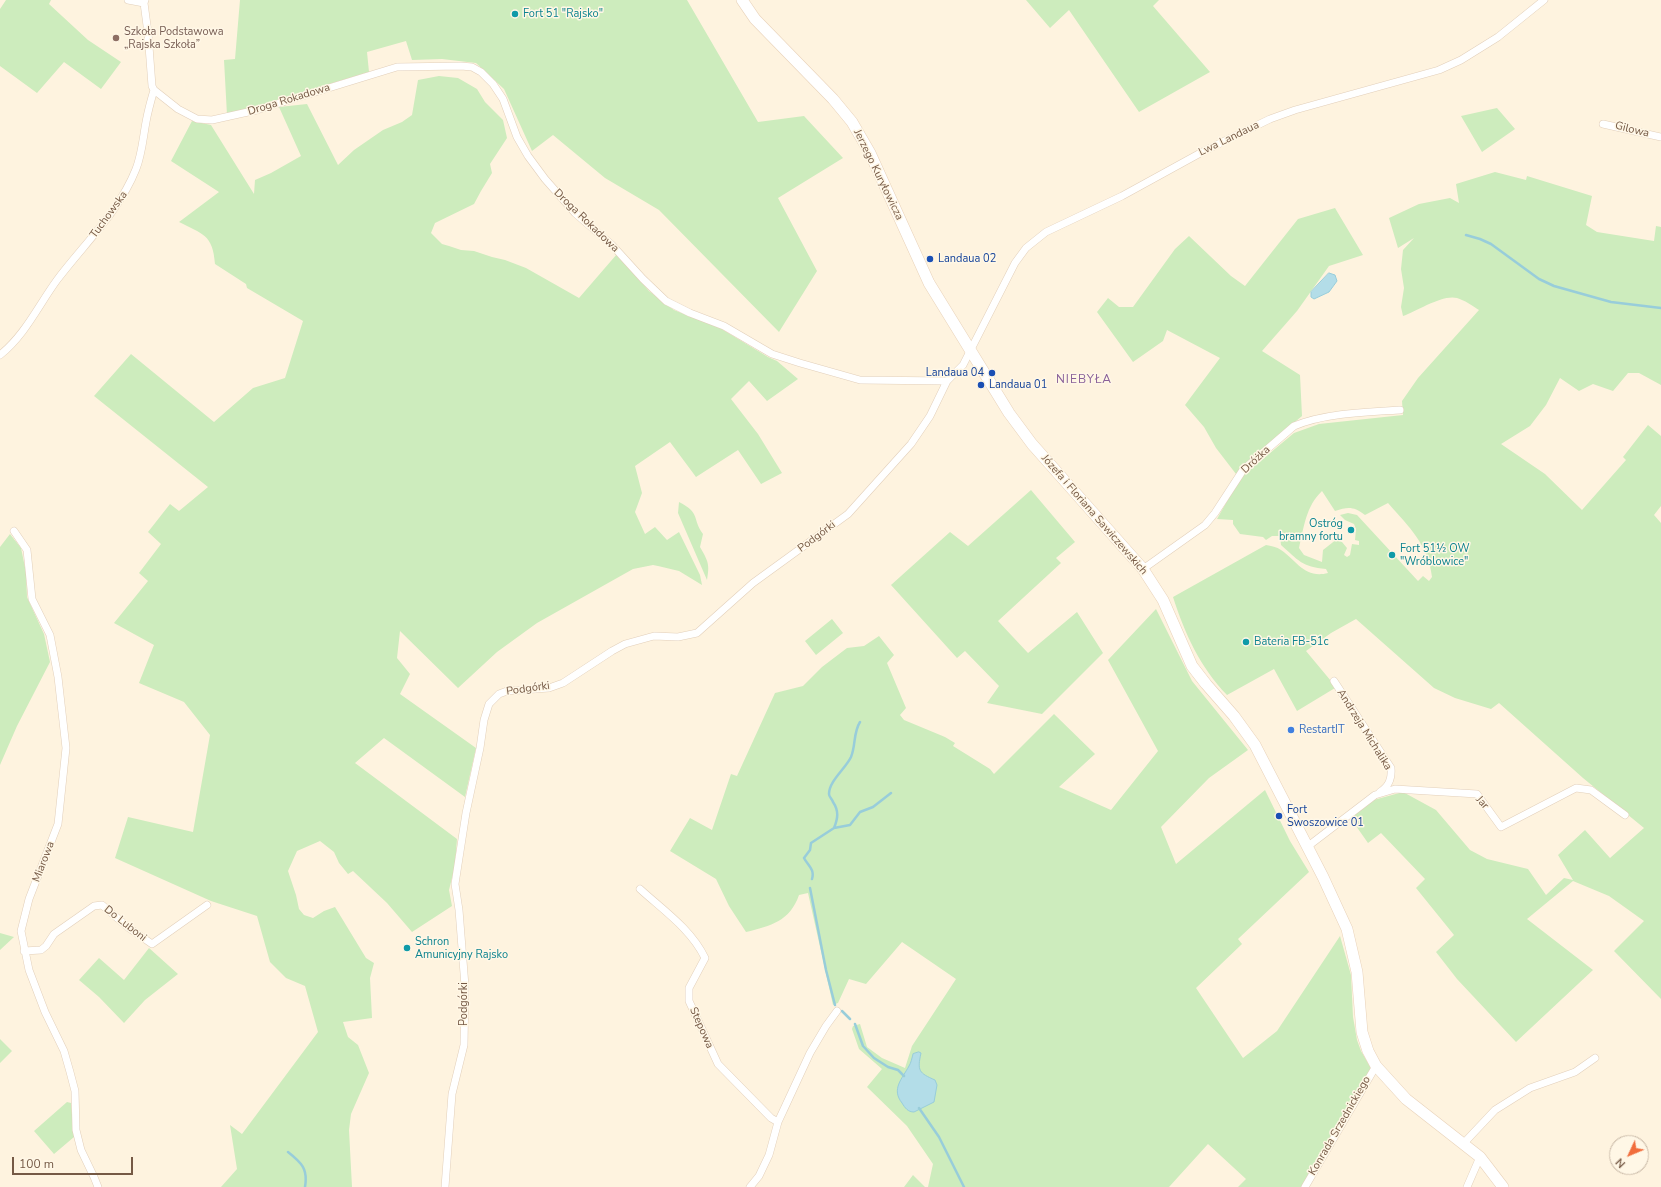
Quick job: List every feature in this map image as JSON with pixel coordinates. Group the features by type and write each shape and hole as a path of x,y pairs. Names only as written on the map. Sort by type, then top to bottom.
{"street":[{"path":"128,0 145,2"},
{"name":"Jerzego Kuryłowicza","path":"742,0 755,19 833,99 855,127 870,153 930,283 971,351"},
{"name":"Lwa Landaua","path":"971,351 1015,263 1026,248 1046,232 1122,196 1204,151 1270,119 1295,110 1440,70 1482,49 1544,0"},
{"name":"Tuchowska","path":"0,355 22,333 58,279 88,243 125,194 136,168 144,143 148,112 154,90 152,86 145,2"},
{"name":"Droga Rokadowa","path":"154,90 178,109 198,119 212,120 257,110 397,67 472,67 481,72 493,84 503,99 517,137 528,156 545,179 575,213 612,245 643,279 666,300 690,313 724,326 772,354 800,363 860,380 947,381"},
{"name":"Gilowa","path":"1603,124 1661,137"},
{"name":"Podgórki","path":"445,1187 452,1094 464,1044 465,986 459,910 455,884 466,813 480,748 484,720 490,704 499,694 507,691 549,688 563,682 625,644 654,636 678,637 697,633 753,583 848,514 911,444 930,416 947,381 964,365 971,351"},
{"name":"Józefa i Floriana Sawiczewskich","path":"971,351 1009,413 1032,444 1143,569 1163,600 1192,666 1234,716 1255,745 1339,910 1349,936 1358,972 1362,1032 1368,1051 1376,1066 1406,1099 1480,1157 1503,1187"},
{"name":"Dróżka","path":"1143,569 1204,525 1222,503 1243,470 1294,426 1331,416 1400,410"},
{"name":"Miarowa","path":"14,531 27,550 32,599 50,635 58,677 66,748 58,824 29,899 20,931 29,970 45,1012 64,1051 75,1091 76,1130 81,1150 98,1187"},
{"name":"Andrzeja Michalika","path":"1334,681 1391,768 1392,776 1387,787 1375,795"},
{"name":"Jar","path":"1307,847 1375,795 1395,789 1477,794 1501,827 1576,788 1591,790 1625,816"},
{"name":"Stepowa","path":"640,889 680,925 699,945 705,958 689,988 689,1001 718,1064 771,1118 778,1122"},
{"name":"Do Luboni","path":"24,951 41,950 46,946 54,934 94,906 102,905 123,923 152,944 207,905"},
{"path":"750,1187 759,1176 769,1156 778,1122 810,1053 837,1011"},
{"path":"1463,1144 1495,1110 1530,1088 1575,1072 1595,1058"},
{"name":"Konrada Srzednickiego","path":"1305,1187 1376,1066"},
{"path":"1467,1187 1480,1157"}],"green space":[{"path":"6,0 51,0 49,4 88,40 121,62 101,89 64,62 37,93 0,66 0,9"},
{"path":"240,0 687,0 758,122 804,116 843,158 778,198 817,271 779,332 659,210 605,178 553,135 532,151 504,89 476,63 442,59 412,60 406,41 367,52 369,72 227,115 224,60 235,59"},
{"path":"1026,0 1159,0 1153,6 1210,72 1139,112 1069,10 1050,28"},
{"path":"439,76 458,78 477,89 485,102 503,120 507,138 490,164 492,173 474,204 435,223 431,233 442,244 461,250 474,251 526,268 579,298 617,254 649,291 674,310 720,328 777,361 798,379 767,401 749,381 731,399 758,434 782,473 761,484 738,450 696,477 670,442 635,466 642,493 635,512 645,534 655,527 667,540 679,532 700,575 702,585 679,571 658,566 653,565 633,569 537,623 497,652 458,688 400,631 397,658 410,674 400,694 476,748 465,797 384,738 355,763 457,839 455,866 449,890 452,906 412,932 387,903 353,871 348,874 339,863 334,852 320,841 297,851 288,871 299,909 304,915 313,918 324,911 335,907 366,958 374,963 370,978 372,1018 343,1022 348,1037 358,1045 369,1073 351,1114 349,1130 352,1187 221,1187 237,1169 230,1125 242,1134 318,1032 305,986 286,978 270,962 257,916 211,901 115,858 128,817 193,832 210,735 184,702 139,683 154,645 114,623 148,581 139,573 161,544 148,532 170,504 179,511 208,487 94,396 131,354 214,422 253,388 285,378 303,321 247,288 246,284 215,264 212,246 205,236 179,222 219,192 171,161 192,121 211,125 254,194 255,180 301,156 279,107 307,104 338,165 354,150 383,130 402,122 412,115 418,80"},
{"path":"1497,108 1515,129 1482,152 1461,116"},
{"path":"1495,172 1526,180 1527,176 1592,196 1586,225 1597,232 1654,241 1656,226 1661,227 1661,385 1639,373 1628,373 1613,391 1593,384 1579,391 1560,378 1546,405 1530,426 1501,444 1545,474 1582,510 1626,460 1623,457 1648,425 1661,436 1661,506 1654,515 1661,523 1661,999 1614,951 1644,921 1609,896 1573,881 1527,919 1593,970 1516,1042 1457,979 1436,952 1454,935 1416,888 1425,879 1381,833 1368,843 1349,816 1370,801 1403,792 1436,810 1470,850 1487,859 1528,869 1546,895 1564,878 1573,880 1558,855 1585,830 1610,858 1644,828 1583,778 1499,703 1491,709 1455,698 1434,688 1356,619 1331,633 1306,651 1335,688 1297,711 1274,669 1227,695 1209,673 1194,649 1173,597 1266,545 1279,549 1287,554 1307,571 1320,574 1328,573 1326,569 1311,567 1296,559 1281,545 1280,536 1272,536 1266,540 1263,537 1240,534 1233,524 1233,520 1217,519 1240,478 1294,433 1319,424 1403,415 1402,401 1418,378 1479,310 1463,300 1451,297 1437,301 1403,316 1401,307 1404,288 1401,269 1403,250 1414,238 1398,248 1389,218 1419,204 1450,198 1459,203 1456,184","holes":["1322,491 1335,511 1350,508 1365,515 1388,503 1410,528 1422,545 1430,565 1432,577 1429,581 1423,576 1418,581 1357,515 1348,513 1340,515 1345,520 1354,524 1356,529 1355,540 1359,541 1359,545 1352,544 1350,555 1347,557 1344,555 1347,548 1337,539 1323,550 1322,562 1304,555 1299,548 1304,525 1312,503"]},
{"path":"1335,208 1363,255 1329,266 1297,311 1262,351 1300,375 1302,416 1242,467 1236,474 1216,448 1204,427 1185,405 1220,358 1167,330 1163,341 1133,362 1097,312 1108,298 1119,307 1133,307 1175,249 1189,236 1231,276 1245,286 1298,219"},
{"path":"1031,490 1075,542 1056,558 1061,563 998,621 1028,653 1077,612 1103,653 1042,714 987,703 999,686 965,651 957,658 891,585 950,532 968,546"},
{"path":"679,502 693,513 703,534 700,547 708,563 707,580 678,513"},
{"path":"10,534 21,548 26,572 27,597 44,634 50,662 17,726 0,765 0,547"},
{"path":"1156,609 1192,681 1248,750 1209,778 1161,827 1176,864 1265,790 1290,841 1309,872 1238,939 1242,944 1196,988 1243,1058 1277,1031 1340,936 1351,975 1353,1017 1357,1040 1361,1051 1371,1068 1302,1187 1238,1187 1246,1179 1208,1144 1169,1187 928,1187 933,1164 907,1126 867,1087 882,1069 859,1049 852,1029 853,1026 860,1024 867,1047 882,1058 905,1068 912,1046 956,979 902,942 866,984 849,979 838,1003 833,1005 808,893 799,895 795,904 785,917 771,925 746,932 729,906 716,879 670,851 690,818 712,830 731,774 737,776 775,693 803,686 822,667 847,648 864,646 879,636 894,655 887,663 906,708 900,715 904,720 945,737 955,743 953,746 990,769 994,774 1054,714 1095,754 1059,787 1111,810 1158,751 1108,660"},
{"path":"832,619 843,633 816,655 805,641"},
{"path":"0,933 14,937 0,950"},
{"path":"149,948 178,974 145,1000 124,1023 99,997 79,980 99,958 124,980"},
{"path":"0,1039 12,1051 0,1063"},
{"path":"67,1102 71,1103 74,1137 54,1154 34,1131"},
{"path":"913,1175 925,1187 904,1187"}],"water":[{"path":"1329,273 1335,275 1337,281 1329,292 1314,299 1311,297 1311,292"},
{"path":"919,1052 921,1053 919,1064 920,1071 935,1080 937,1085 934,1102 912,1112 906,1108 897,1093 899,1084 913,1054"}],"waterway":[{"path":"1466,235 1491,244 1539,279 1554,286 1611,302 1661,308"},
{"path":"834,828 837,812 829,795 830,789 835,779 851,757 854,748 856,730 860,722"},
{"path":"812,879 812,870 804,858 810,850 811,843 834,828 850,825 860,812 873,807 891,793"},
{"path":"810,888 826,970 835,1005"},
{"path":"842,1011 850,1019"},
{"path":"855,1024 863,1046 874,1058 888,1067 898,1070 904,1076"},
{"path":"919,1108 939,1137 964,1187"},
{"path":"288,1152 300,1163 305,1171 305,1187"}],"place":[{"name":"Fort 51 \"Rajsko\"","path":"515,14"},
{"name":"Szkoła Podstawowa „Rajska Szkoła”","path":"116,38"},
{"name":"Landaua 02","path":"930,259"},
{"name":"Landaua 04","path":"992,373"},
{"name":"Landaua 01","path":"981,385"},
{"name":"Ostróg bramny fortu","path":"1351,530"},
{"name":"Fort 51½ OW \"Wróblowice\"","path":"1392,555"},
{"name":"Bateria FB-51c","path":"1246,642"},
{"name":"RestartIT","path":"1291,730"},
{"name":"Fort Swoszowice 01","path":"1279,816"},
{"name":"Schron Amunicyjny Rajsko","path":"407,948"}],"district":[{"name":"NIEBYŁA","path":"1084,380"}]}
